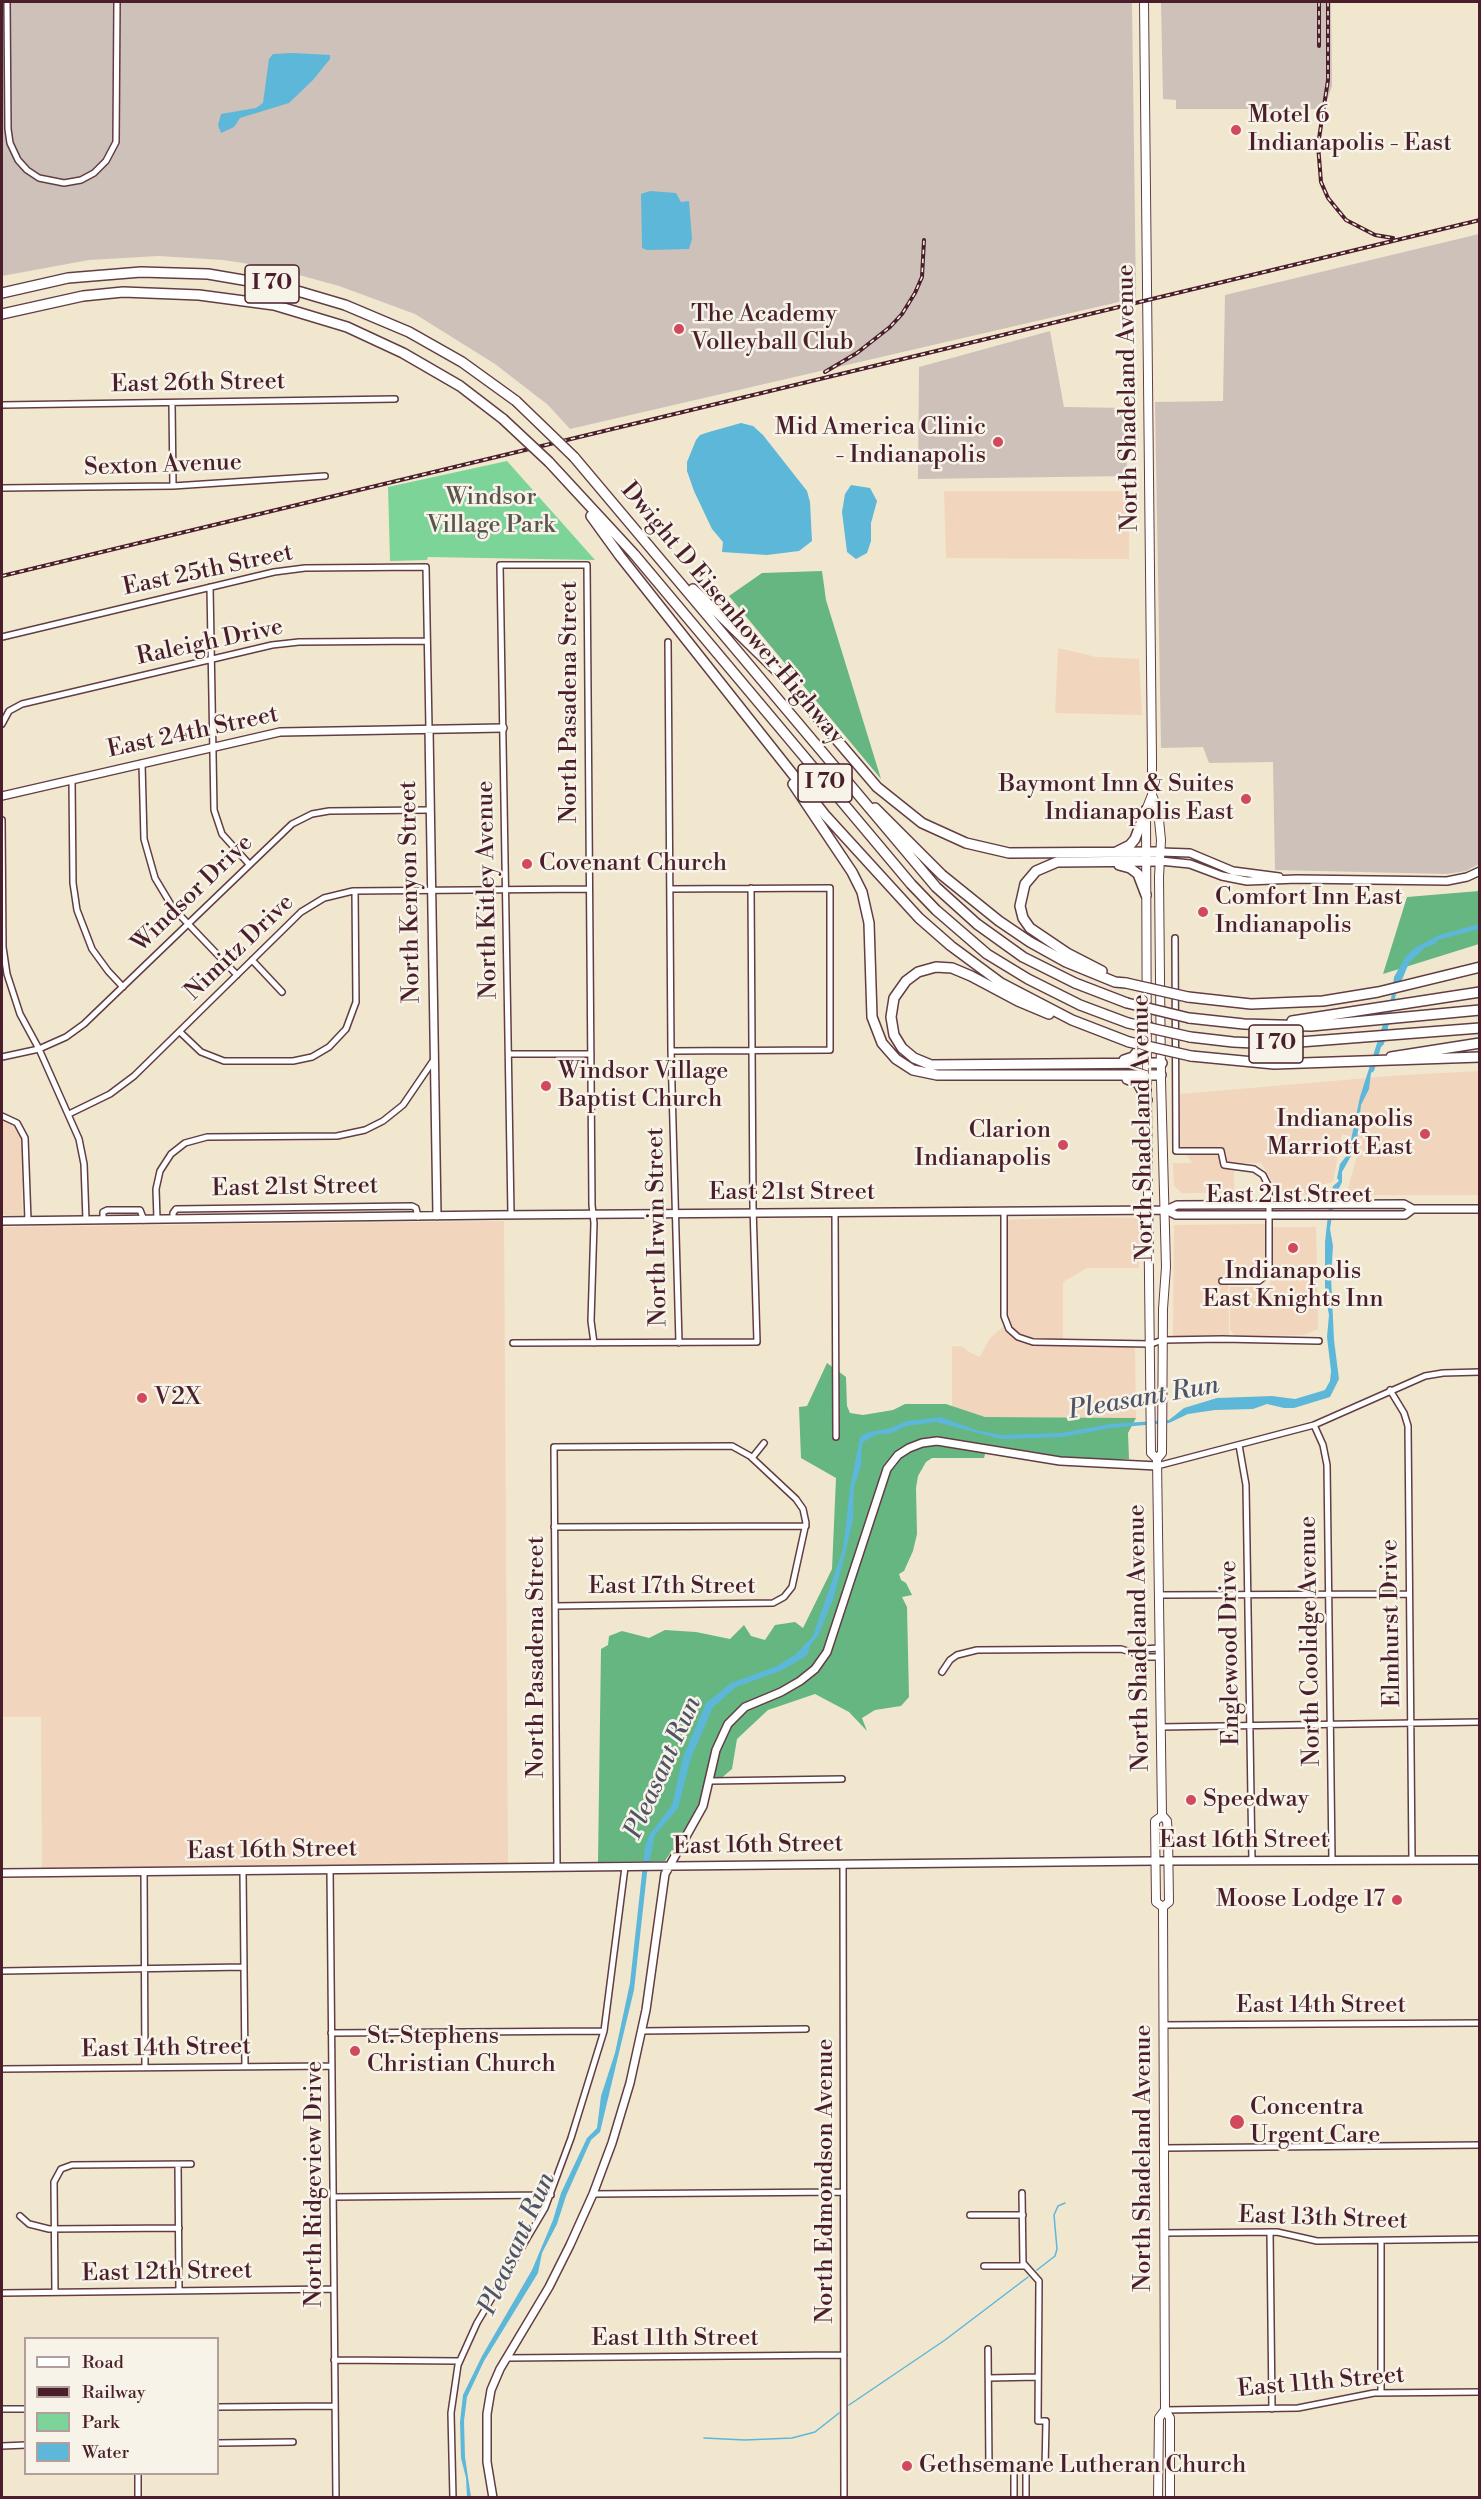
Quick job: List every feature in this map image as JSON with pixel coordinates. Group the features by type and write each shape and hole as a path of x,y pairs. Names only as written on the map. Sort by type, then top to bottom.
{"highway":[{"name":"Dwight D Eisenhower Highway","path":"2,292 76,277 141,272 208,274 284,286 345,305 409,332 462,362 516,401 574,457 667,565 924,874 976,924 1035,963 1076,983 1127,1003 1189,1018 1222,1023 1311,1026 1479,1010"},
{"name":"Dwight D Eisenhower Highway","path":"2,314 83,296 123,292 199,295 274,305 347,327 403,352 460,386 503,419 549,462 634,554 911,884 942,915 987,954 1072,1002 1128,1023 1190,1037 1264,1044 1479,1028"},
{"path":"568,484 620,556 832,824 919,918 951,946 1001,983 1072,1020"},
{"path":"667,565 726,619 784,678 877,787 922,823 966,843 1002,852 1107,858 1136,872 1146,895"},
{"path":"773,751 860,887 869,923 872,1017 879,1038 893,1056 913,1070 937,1075 1161,1075"},
{"path":"853,789 890,821 942,875 999,921 1030,942 1072,965 1115,982 1126,982"},
{"path":"1107,858 1130,845 1146,810"},
{"path":"1160,857 1057,862 1040,868 1025,884 1021,896 1021,908 1025,922 1037,935 1074,957 1126,982 1188,997 1238,1003 1287,1004 1329,1001 1378,992 1479,967"},
{"path":"1419,981 1479,961"},
{"path":"1162,1063 931,1065 914,1058 900,1046 892,1029 891,1014 894,998 906,981 924,970 942,967 971,976 1039,1011 1072,1020 1129,1042 1191,1056 1274,1064 1371,1061 1479,1043"},
{"path":"1273,1025 1479,992"},
{"path":"1118,1063 1135,1054 1147,1024"},
{"path":"1393,1058 1479,1057"},
{"path":"1116,1076 1138,1083 1147,1100"}],"main road":[{"name":"North Shadeland Avenue","path":"1144,2 1152,795 1158,810 1160,857 1161,1075 1166,1210 1162,1453 1157,1462 1162,1816 1167,1821 1169,1902 1163,1907"},
{"name":"North Shadeland Avenue","path":"1152,795 1146,810 1147,1100 1151,1454 1157,1462"},
{"name":"North Shadeland Avenue","path":"1162,1816 1155,1821 1156,1902 1163,1907"},
{"name":"North Shadeland Avenue","path":"1163,1907 1165,2410 1170,2418 1170,2498"},
{"name":"North Shadeland Avenue","path":"1158,2498 1159,2418 1165,2410"}],"street":[{"path":"7,2 10,143 18,160 33,174 49,181 66,182 78,181 94,173 106,161 116,142 117,2"},
{"name":"East 26th Street","path":"2,405 395,399"},
{"path":"172,403 173,486"},
{"name":"Sexton Avenue","path":"2,488 173,486 325,476"},
{"name":"North Kitley Avenue","path":"511,1214 500,565 587,565"},
{"name":"North Pasadena Street","path":"587,565 593,1214 591,1321 594,1343"},
{"name":"East 25th Street","path":"2,638 274,572 305,568 426,567"},
{"name":"North Kenyon Street","path":"426,567 437,1216"},
{"path":"210,587 216,820 224,836 249,864"},
{"name":"Raleigh Drive","path":"2,724 7,714 22,704 262,646 292,642 428,641"},
{"name":"North Irwin Street","path":"668,642 671,1051 679,1343"},
{"name":"East 24th Street","path":"2,796 213,746 287,731 503,728"},
{"path":"142,763 143,832 147,853 162,892 188,924 237,975"},
{"path":"72,780 73,883 77,910 92,949 123,987"},
{"name":"Windsor Drive","path":"2,1057 39,1049 66,1037 84,1024 286,828 312,814 334,811 430,810"},
{"path":"2,820 5,962 17,1008 69,1114 83,1153 86,1220"},
{"path":"1160,857 1190,853 1233,871 1296,879 1447,881 1467,877 1479,871"},
{"path":"513,1343 757,1342 751,888"},
{"path":"670,889 830,888 830,1050 671,1051"},
{"name":"Nimitz Drive","path":"69,1114 99,1100 126,1082 310,905 331,895 355,891 589,889"},
{"path":"180,1032 201,1052 229,1061 303,1060 321,1053 333,1044 350,1023 356,1004 355,891"},
{"path":"1175,938 1176,1151 1221,1151 1224,1165 1254,1168 1267,1182 1271,1265 1268,1276 1259,1281 1222,1281"},
{"path":"252,960 282,992"},
{"path":"509,1054 591,1054"},
{"path":"157,1220 159,1176 170,1156 185,1143 207,1137 337,1136 365,1130 390,1117 403,1105 433,1060"},
{"path":"2,1116 17,1123 25,1138 28,1221"},
{"name":"East 21st Street","path":"1270,1210 1322,1205 1404,1204 1413,1209 1479,1209"},
{"name":"East 21st Street","path":"2,1221 511,1214 1166,1210 1177,1205 1320,1215 1405,1215 1413,1209"},
{"path":"1004,1211 1005,1316 1009,1329 1018,1337 1033,1342 1151,1344 1163,1340 1318,1341"},
{"path":"835,1212 837,1437"},
{"path":"493,2498 487,2462 487,2409 491,2387 556,2274 593,2194 624,2105 642,2031 662,1888 669,1867 700,1813 718,1743 731,1719 745,1707 800,1681 815,1669 827,1652 837,1629 880,1485 887,1469 901,1453 917,1444 937,1441 1060,1461 1157,1462 1239,1445 1314,1425 1390,1390 1436,1373 1479,1372"},
{"name":"Elmhurst Drive","path":"1390,1390 1404,1413 1408,1426 1412,1860"},
{"name":"North Coolidge Avenue","path":"1314,1425 1323,1445 1327,1462 1332,1860"},
{"path":"548,1441 554,1447 727,1446 739,1449 752,1458 799,1502 806,1526 554,1527"},
{"path":"752,1458 764,1443"},
{"name":"Englewood Drive","path":"1239,1445 1246,1481 1252,1860"},
{"name":"North Pasadena Street","path":"554,1447 557,1867"},
{"name":"East 17th Street","path":"555,1606 775,1603 792,1587 806,1526"},
{"path":"1159,1595 1409,1594"},
{"path":"1134,1653 1142,1649 1159,1648"},
{"path":"942,1672 950,1660 970,1651 1121,1649 1134,1653 1140,1658 1160,1657"},
{"path":"1160,1727 1479,1722"},
{"path":"710,1781 842,1779"},
{"name":"East 16th Street","path":"2,1873 1252,1860 1479,1860"},
{"name":"North Edmondson Avenue","path":"843,1865 844,2498"},
{"path":"453,2498 451,2413 459,2361 477,2323 550,2195 581,2108 603,2031 625,1867"},
{"name":"North Ridgeview Drive","path":"330,1869 336,2498"},
{"path":"243,1870 245,2067"},
{"path":"144,1871 145,2067"},
{"path":"2,1971 244,1967"},
{"name":"East 14th Street","path":"1163,2025 1479,2023"},
{"path":"642,2031 806,2030"},
{"path":"331,2033 603,2031"},
{"name":"East 14th Street","path":"2,2069 332,2066"},
{"path":"1164,2148 1479,2145"},
{"path":"55,2292 54,2180 61,2169 72,2165 191,2164"},
{"path":"178,2165 179,2291"},
{"path":"593,2194 843,2192"},
{"path":"988,2349 989,2469 1046,2469 1046,2421 1038,2421 1039,2281 1023,2263 1022,2193"},
{"path":"333,2197 550,2195"},
{"path":"970,2215 1023,2215"},
{"path":"20,2216 29,2224 54,2229 179,2228"},
{"path":"1270,2232 1272,2409"},
{"name":"East 13th Street","path":"1164,2233 1270,2232 1317,2241 1479,2239"},
{"path":"1381,2241 1381,2393"},
{"path":"984,2266 1025,2265"},
{"name":"East 12th Street","path":"2,2293 333,2289"},
{"name":"East 11th Street","path":"506,2358 844,2355"},
{"path":"334,2360 459,2361"},
{"path":"989,2378 1038,2377"},
{"name":"East 11th Street","path":"1165,2410 1298,2408 1364,2394 1479,2392"},
{"path":"219,2407 334,2406"},
{"path":"2,2409 24,2409"},
{"path":"219,2443 293,2442"},
{"path":"2,2446 24,2445"},
{"path":"1014,2469 1014,2498"},
{"path":"1026,2469 1026,2498"},
{"path":"138,2475 138,2498"}],"shaded area":[{"path":"2,2 1132,2 1136,298 570,429 548,405 495,364 415,314 339,286 270,267 223,260 158,256 89,260 2,276"},
{"path":"1161,2 1331,2 1332,86 1324,109 1176,109 1176,100 1163,99"},
{"path":"1479,234 1479,864 1466,871 1447,874 1275,870 1273,762 1209,763 1203,747 1161,748 1155,402 1223,401 1225,295"},
{"path":"1050,331 1064,407 1126,408 1127,476 918,479 919,367"},
{"path":"944,491 1129,491 1129,559 946,558"},
{"path":"1058,648 1096,657 1139,659 1142,715 1055,713"},
{"path":"1479,1071 1479,1195 1346,1195 1362,1139 1342,1134 1333,1182 1315,1186 1314,1195 1292,1195 1278,1190 1261,1163 1234,1163 1234,1193 1182,1193 1174,1186 1173,1163 1192,1163 1180,1145 1180,1094 1403,1075"},
{"path":"2,1119 19,1129 22,1143 22,1215 2,1215"},
{"path":"1140,1218 1139,1268 1087,1268 1063,1282 1063,1346 1135,1346 1136,1418 985,1417 952,1406 952,1346 963,1347 980,1357 990,1338 1003,1327 1000,1220"},
{"path":"504,1221 508,1863 42,1870 41,1717 2,1717 2,1227"},
{"path":"1265,1224 1265,1274 1228,1275 1229,1335 1173,1336 1174,1225"},
{"path":"1273,1227 1316,1227 1318,1329 1303,1335 1237,1337 1230,1330 1230,1287 1269,1287"}],"green space":[{"name":"Windsor Village Park","path":"507,461 595,560 428,557 427,560 390,561 388,487"},
{"path":"822,571 826,600 881,779 729,596 762,573"},
{"path":"1479,891 1479,944 1383,974 1407,897"},
{"path":"827,1363 846,1377 847,1406 850,1413 863,1415 893,1410 905,1404 946,1404 985,1417 1136,1418 1128,1433 1129,1459 1088,1460 974,1443 985,1454 984,1458 932,1458 926,1462 918,1476 916,1488 917,1534 913,1551 904,1571 899,1574 912,1595 902,1597 907,1607 909,1697 901,1706 875,1710 862,1718 867,1731 849,1712 815,1694 768,1710 737,1739 732,1769 704,1793 685,1831 665,1861 598,1862 601,1649 608,1645 609,1636 622,1631 649,1638 665,1630 696,1632 730,1639 744,1625 751,1636 765,1640 775,1625 795,1622 803,1628 832,1569 836,1478 801,1458 799,1407 807,1406"}],"water":[{"path":"273,54 330,55 330,59 313,80 289,103 240,118 234,127 221,133 218,125 221,114 256,108 263,103 269,59"},
{"path":"650,191 676,193 681,202 689,201 692,239 689,249 647,250 642,248 641,194"},
{"path":"741,423 753,426 763,435 807,491 810,502 812,541 799,551 767,555 722,552 723,542 712,529 694,491 687,471 687,462 696,440 700,435"},
{"path":"851,485 870,488 877,501 867,553 856,559 847,552 842,512 845,494"},
{"name":"Pleasant Run","path":"1479,924 1479,929 1438,940 1435,944 1424,948 1409,963 1396,994 1384,1044 1374,1071 1371,1073 1369,1089 1361,1105 1356,1147 1342,1172 1342,1182 1339,1188 1341,1193 1335,1196 1330,1229 1333,1246 1331,1277 1334,1340 1339,1379 1330,1397 1294,1408 1267,1404 1253,1409 1215,1410 1188,1414 1169,1423 1111,1428 1063,1437 1001,1439 936,1422 906,1426 892,1433 875,1435 862,1443 861,1466 854,1487 853,1520 834,1597 818,1636 811,1644 807,1655 800,1660 780,1671 736,1687 713,1707 691,1758 678,1808 655,1835 647,1873 634,1990 600,2132 591,2140 566,2196 557,2224 542,2253 538,2273 484,2361 467,2397 464,2421 465,2457 471,2497 467,2497 466,2478 461,2458 460,2422 463,2395 482,2356 532,2270 553,2220 561,2193 587,2138 597,2128 601,2096 615,2053 630,1983 645,1846 650,1834 672,1805 683,1757 706,1703 731,1683 777,1666 796,1654 813,1636 843,1549 850,1488 860,1437 866,1433 890,1428 907,1421 941,1417 976,1430 1001,1435 1061,1433 1110,1424 1169,1420 1184,1408 1217,1398 1272,1396 1295,1399 1325,1390 1330,1381 1331,1371 1327,1337 1329,1315 1325,1295 1325,1242 1330,1197 1333,1186 1339,1181 1337,1178 1340,1164 1348,1154 1360,1097 1391,999 1394,977 1404,959 1413,949 1439,935"}],"waterway":[{"path":"1037,2270 1055,2256 1057,2249 1054,2215 1058,2206 1065,2203"},
{"path":"849,2405 945,2340 1028,2277"},
{"path":"704,2438 745,2440 792,2438 815,2432 839,2413"}],"railway":[{"path":"1319,2 1319,46"},
{"path":"1328,2 1328,80 1318,145 1321,182 1328,198 1346,220 1375,235 1393,238"},
{"path":"2,576 1480,220"},
{"path":"825,372 857,353 890,327 902,314 922,277 924,240"}],"place":[{"name":"Motel 6 Indianapolis - East","path":"1236,130"},
{"name":"The Academy Volleyball Club","path":"679,329"},
{"name":"Mid America Clinic - Indianapolis","path":"998,442"},
{"name":"Baymont Inn & Suites Indianapolis East","path":"1246,799"},
{"name":"Covenant Church","path":"527,864"},
{"name":"Comfort Inn East Indianapolis","path":"1203,912"},
{"name":"Windsor Village Baptist Church","path":"546,1086"},
{"name":"Indianapolis Marriott East","path":"1425,1134"},
{"name":"Clarion Indianapolis","path":"1063,1145"},
{"name":"Indianapolis East Knights Inn","path":"1293,1248"},
{"name":"V2X","path":"142,1398"},
{"name":"Speedway","path":"1191,1800"},
{"name":"Moose Lodge 17","path":"1397,1900"},
{"name":"St. Stephens Christian Church","path":"355,2051"},
{"name":"Concentra Urgent Care","path":"1237,2122"},
{"name":"Gethsemane Lutheran Church","path":"907,2466"}]}
